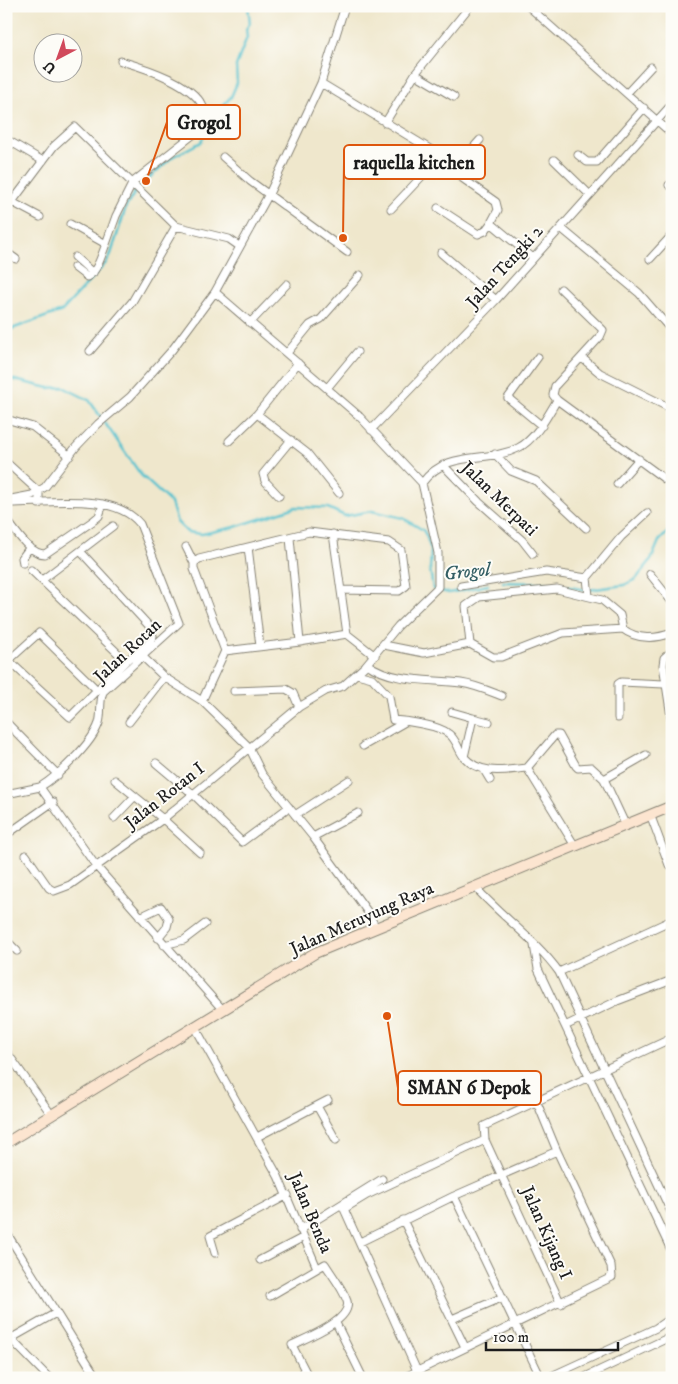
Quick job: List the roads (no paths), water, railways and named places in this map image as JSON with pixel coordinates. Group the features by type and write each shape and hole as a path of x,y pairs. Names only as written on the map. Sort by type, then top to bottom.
{"main road":[{"name":"Jalan Meruyung Raya","path":"6,1143 222,1009 315,954 672,806"}],"street":[{"path":"6,501 39,492 98,424 130,397 172,350 215,292 269,194 321,83 345,6"},
{"path":"385,122 415,74 470,6"},
{"path":"528,6 672,134"},
{"path":"74,267 87,277 93,273 116,216 135,184 202,127 205,112 186,90 163,74 121,61"},
{"path":"627,93 651,67"},
{"path":"415,74 454,97"},
{"path":"321,83 426,146 498,205 498,210 486,231 478,234 438,208"},
{"name":"Jalan Tengki 2","path":"372,430 496,300 672,104"},
{"path":"578,155 587,162 597,162 644,108"},
{"path":"6,210 54,146 74,127 135,184 176,226 229,239 239,246"},
{"path":"6,139 43,162"},
{"path":"453,170 480,140"},
{"path":"223,157 250,181 347,252"},
{"path":"390,209 440,157"},
{"path":"554,160 590,195"},
{"path":"14,199 40,218"},
{"path":"491,223 533,258"},
{"path":"70,224 106,244"},
{"path":"90,351 127,308 176,226"},
{"path":"561,228 639,292 672,331"},
{"path":"650,259 672,235"},
{"path":"6,252 16,259"},
{"path":"442,252 496,300"},
{"path":"74,258 93,273"},
{"path":"287,353 310,325 321,319 360,275"},
{"path":"250,323 287,284"},
{"path":"561,289 603,330 600,337 555,386 553,395 557,400 666,480"},
{"path":"215,292 328,388 398,455 422,483 427,476 443,465 462,458 495,454 519,448 542,426 557,400"},
{"path":"328,388 358,352"},
{"path":"538,357 508,398 542,426"},
{"path":"582,358 600,373 672,409"},
{"path":"229,441 258,414 298,362"},
{"path":"258,414 316,463 339,493"},
{"path":"6,420 33,427 70,456"},
{"path":"279,496 265,481 263,474 291,440"},
{"path":"495,454 511,471 536,481 586,528"},
{"path":"617,484 639,459"},
{"path":"6,462 39,492 39,504"},
{"name":"Jalan Merpati","path":"443,465 479,502 522,540 533,554"},
{"name":"Jalan Rotan I","path":"26,855 49,888 54,891 70,885 163,819 299,708 326,690 343,686 358,673 375,656 398,626 437,590 440,581 438,553 422,483"},
{"name":"Jalan Rotan","path":"6,501 39,504 67,501 103,504 128,512 140,524 179,619 174,630 103,692 99,723 95,731 69,765 40,787"},
{"path":"6,519 30,547 45,554 93,522 103,504"},
{"path":"589,588 621,537 648,513"},
{"path":"42,580 113,526"},
{"path":"194,563 199,559 309,532 390,542 401,550 406,586 399,591 341,590"},
{"path":"333,534 347,634 375,656"},
{"path":"290,538 300,642"},
{"path":"23,563 22,558 30,547"},
{"path":"248,547 260,646"},
{"path":"186,548 194,563 206,602 225,651 202,701"},
{"path":"81,552 150,627 153,636 147,645 126,661 70,717 7,660 39,633 96,690"},
{"path":"32,570 126,661"},
{"path":"461,586 546,572 589,588 620,615 624,629 629,634 648,638 672,633"},
{"path":"650,574 672,602"},
{"path":"470,644 466,606 479,597 557,589 589,588"},
{"path":"384,645 424,653 470,644 493,657 501,657 563,633 624,629"},
{"path":"225,651 347,634"},
{"path":"672,650 664,658 664,684 672,723"},
{"path":"142,656 164,677 202,701 249,747 262,774 313,837 367,911 376,928"},
{"path":"366,665 393,676 461,683 502,696"},
{"path":"358,673 372,678 389,696 391,718 393,720 444,730 456,742 464,757 484,770 491,772 527,768 558,734 578,768 591,767 604,779 625,824"},
{"path":"128,722 164,677"},
{"path":"618,718 618,684 621,682 664,684"},
{"path":"234,690 286,689 293,694 299,708"},
{"path":"452,712 489,722"},
{"path":"464,757 473,718"},
{"path":"6,722 58,774"},
{"path":"364,746 405,722"},
{"path":"604,779 646,756"},
{"path":"156,763 194,794 242,842 289,807"},
{"path":"527,768 575,846"},
{"path":"484,770 490,780"},
{"path":"115,780 163,819 200,853"},
{"path":"295,814 349,780"},
{"path":"6,794 40,787 96,866 222,1009"},
{"path":"114,818 135,796"},
{"path":"6,835 52,802"},
{"path":"313,837 358,812"},
{"path":"650,814 669,860"},
{"path":"476,888 534,945 547,955 559,972 672,1214"},
{"path":"140,917 161,907 169,919 168,927 158,938"},
{"path":"559,972 672,920"},
{"path":"164,945 184,940 206,924"},
{"path":"6,940 17,950"},
{"path":"534,945 538,969 672,1252"},
{"path":"565,1026 672,980"},
{"name":"Jalan Benda","path":"195,1027 288,1195 300,1230 317,1268 325,1264 348,1302 347,1310 336,1323"},
{"path":"417,1371 344,1209 367,1195 485,1140 483,1131 487,1123 672,1038"},
{"path":"6,1051 51,1114"},
{"path":"257,1137 328,1100"},
{"path":"403,1378 465,1347 561,1304 610,1279 613,1275 611,1266 557,1151 536,1100"},
{"path":"317,1106 336,1140"},
{"name":"Jalan Kijang I","path":"485,1140 503,1175 561,1304"},
{"path":"360,1242 454,1196 557,1151"},
{"path":"300,1230 382,1179"},
{"path":"215,1254 210,1236 288,1195"},
{"path":"454,1196 501,1298 541,1378"},
{"path":"404,1220 465,1347"},
{"path":"6,1232 97,1378"},
{"path":"260,1260 304,1237"},
{"path":"270,1296 317,1268"},
{"path":"452,1319 501,1298"},
{"path":"49,1378 8,1339 56,1313"},
{"path":"548,1378 656,1328 672,1317"},
{"path":"309,1378 292,1345 336,1323 363,1378"},
{"path":"583,1378 672,1336"}],"waterway":[{"name":"Grogol","path":"6,331 62,311 110,257 126,207 136,190 172,157 201,142 212,116 231,97 237,83 236,66 247,37 246,29 250,23 248,6"},
{"name":"Grogol","path":"6,378 49,388 63,387 89,400 141,475 171,503 177,522 187,532 202,534 235,527 296,507 328,508 345,516 372,511 403,518 423,530 431,550 430,569 433,589 449,593 488,585"},
{"name":"Grogol","path":"503,582 543,583 588,590 624,585 636,579 651,560 659,541 672,528"}],"place":[{"name":"Grogol","path":"146,181"},
{"name":"raquella kitchen","path":"343,238"},
{"name":"SMAN 6 Depok","path":"387,1016"}]}
